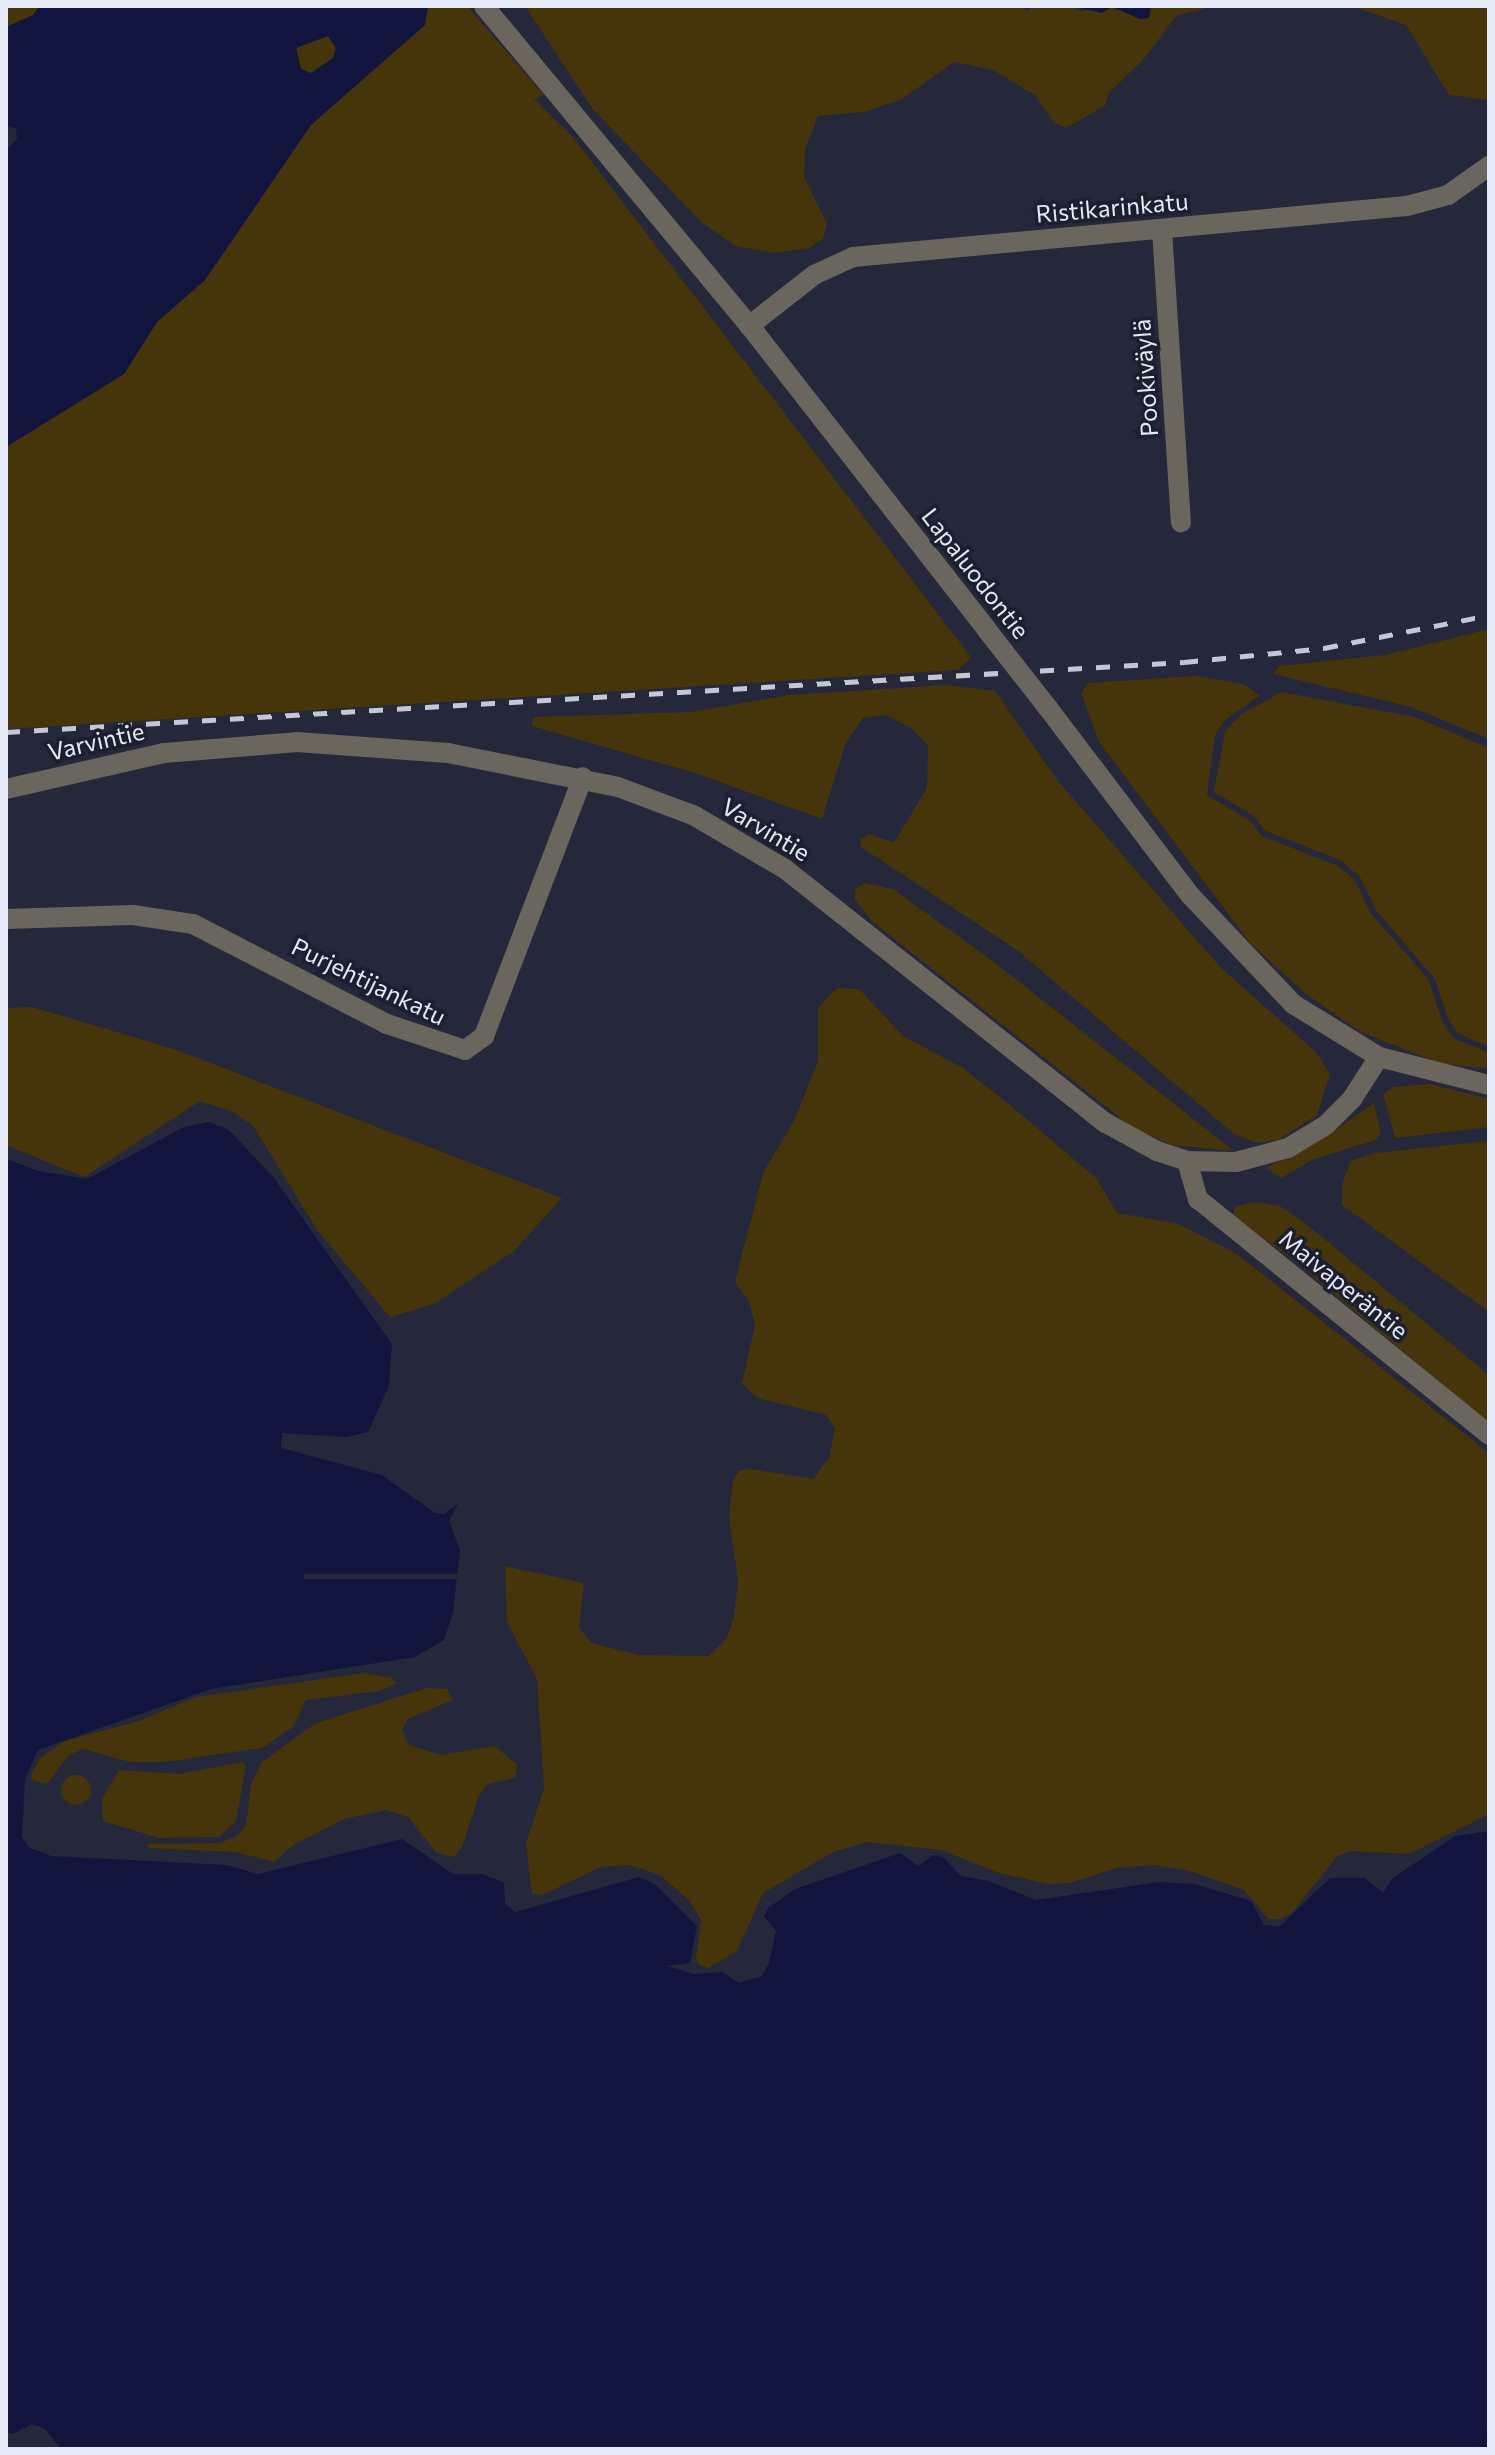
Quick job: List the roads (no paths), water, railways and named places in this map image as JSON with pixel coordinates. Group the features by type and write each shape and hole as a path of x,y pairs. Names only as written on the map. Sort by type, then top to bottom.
{"street":[{"name":"Lapaluodontie","path":"484,6 749,326 1190,895 1245,957 1293,1004 1379,1057 1489,1085"},
{"name":"Ristikarinkatu","path":"749,326 814,275 853,257 1407,206 1448,195 1489,166"},
{"name":"Pookiväylä","path":"1162,230 1181,522"},
{"name":"Varvintie","path":"6,789 164,753 297,742 448,753 583,777 651,797 739,839 827,899 1106,1123 1157,1151 1187,1161 1236,1162 1288,1148 1347,1105 1379,1057"},
{"name":"Purjehtijankatu","path":"6,919 133,915 193,924 387,1024 465,1050 484,1036 583,777"},
{"name":"Maivaperäntie","path":"1187,1161 1198,1199 1489,1435"}],"railway":[{"path":"6,732 1184,662 1324,648 1489,615"}]}
